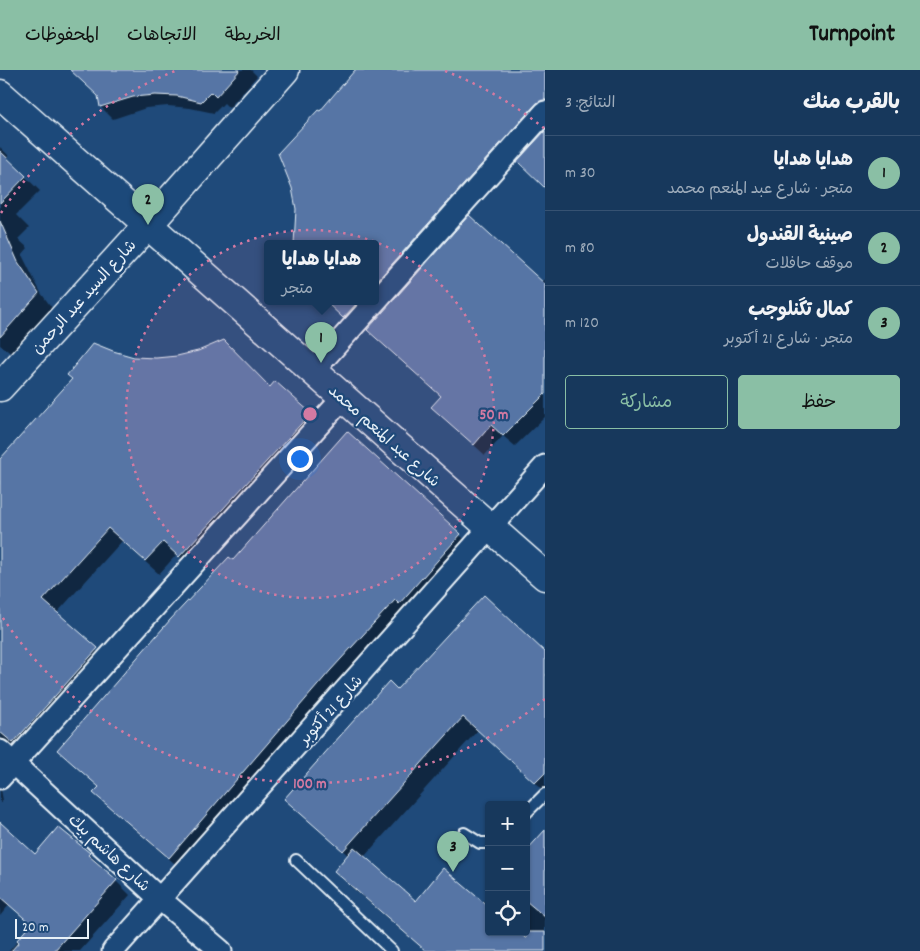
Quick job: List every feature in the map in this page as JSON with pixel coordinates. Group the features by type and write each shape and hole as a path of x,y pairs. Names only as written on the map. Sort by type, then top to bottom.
{"street":[{"name":"شارع السيد عبد الرحمن","path":"0,387 148,225 285,70"},
{"name":"شارع عبد المنعم محمد","path":"0,94 545,576"},
{"path":"379,297 545,112"},
{"path":"313,371 372,305"},
{"path":"4,764 343,398"},
{"name":"شارع 21 أكتوبر","path":"113,951 545,466"},
{"name":"شارع هاشم بيك","path":"4,764 221,951"}],"lane":[{"path":"530,809 545,794"},
{"path":"464,833 480,843 485,843"},
{"path":"296,860 392,951"}],"building":[{"path":"70,70 240,70 216,97 211,92 201,102 177,96 155,95 133,97 100,107 98,96"},
{"path":"355,70 545,70 545,100 536,104 379,279 379,240 294,240 296,209 292,188 278,153 318,110 320,111"},
{"path":"545,131 545,188 517,161"},
{"path":"0,151 26,176 0,203"},
{"path":"469,215 545,284 545,394 503,436 491,425 474,445 431,407 441,396 367,330"},
{"path":"0,221 18,262 39,293 0,337"},
{"path":"329,305 355,305 343,318"},
{"path":"224,340 270,387 275,381 311,413 179,557 163,542 145,561 108,528 43,600 98,648 13,743 0,732 0,459 72,379 67,375 93,343 134,357 156,358 198,351"},
{"path":"347,431 461,534 399,604 395,600 330,671 169,858 93,793 99,787 57,750 170,620 229,557 233,560"},
{"path":"484,595 545,652 545,773 535,783 463,717 343,851 284,799 389,681 397,689"},
{"path":"0,822 35,854 58,827 90,853 88,855 117,880 54,951 11,951 19,942 17,940 31,924 0,897"},
{"path":"545,830 545,917 530,904 530,847"},
{"path":"354,847 416,901 443,868 485,904 485,936 523,936 526,939 526,936 530,936 530,932 545,932 545,951 426,951 334,871"}],"place":[{"name":"صينية القندول","path":"148,225"},
{"name":"هدايا هدايا","path":"321,363"},
{"name":"كمال تگنلوجب","path":"453,872"}]}
